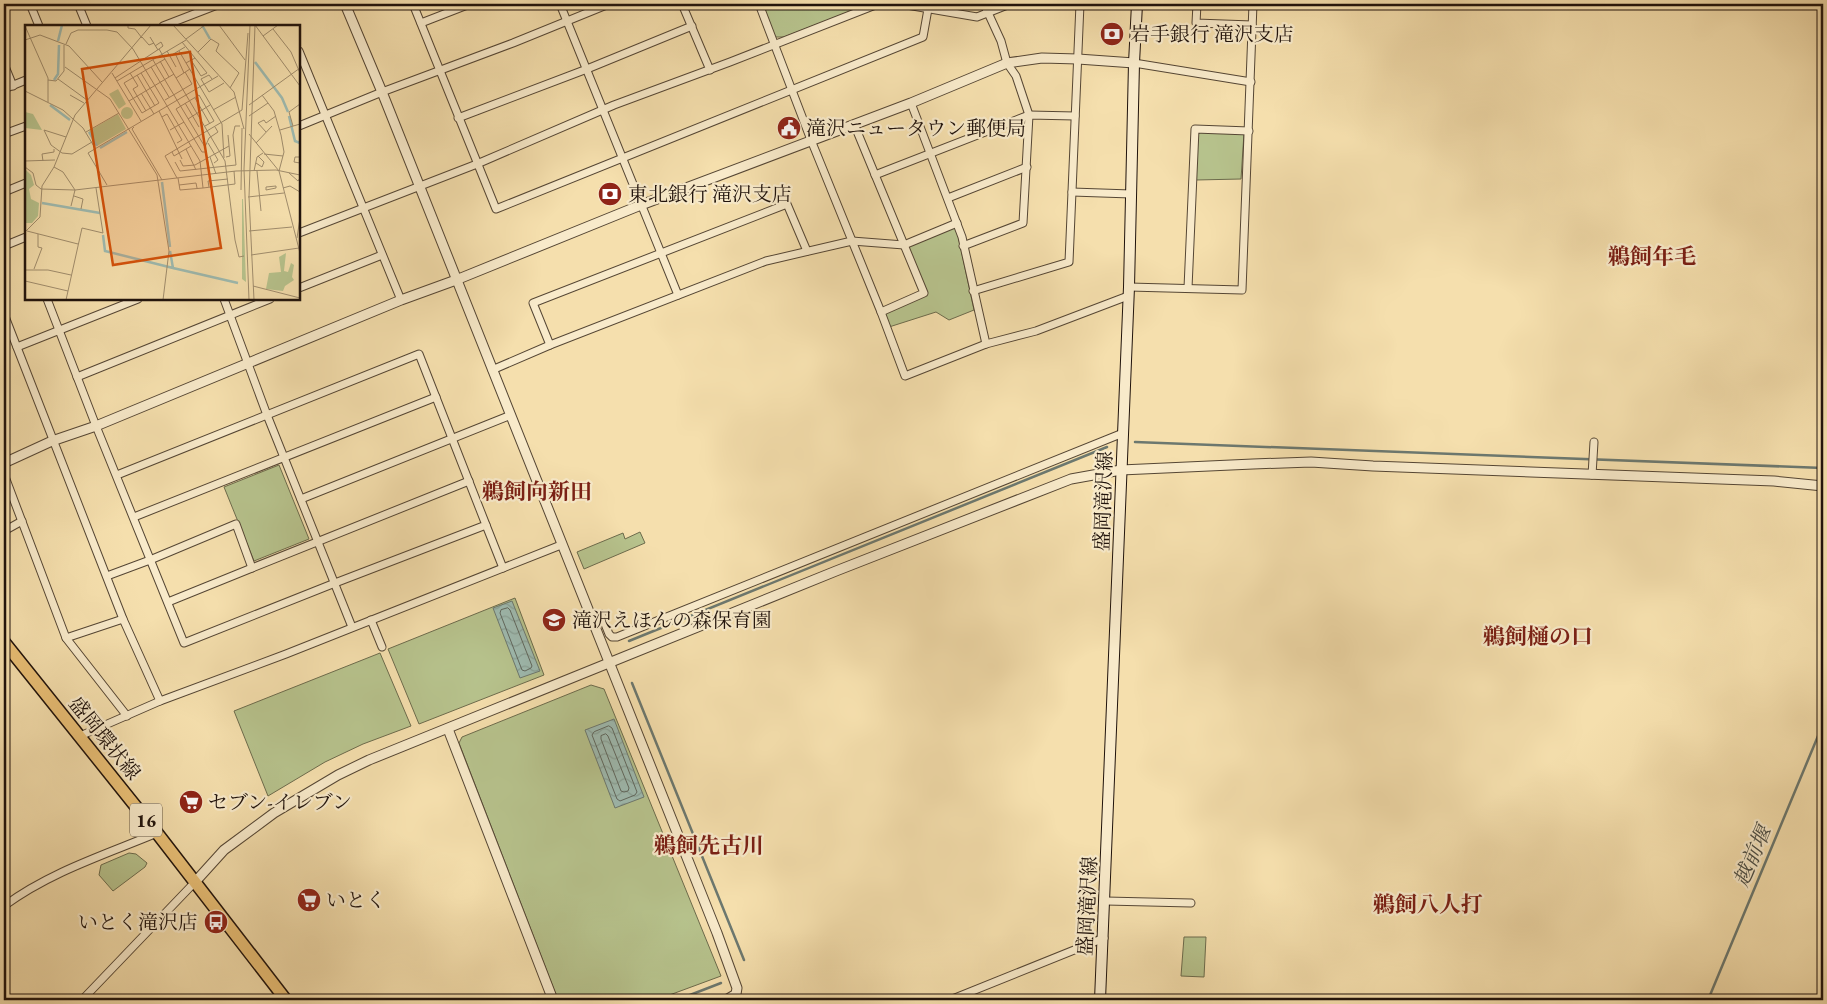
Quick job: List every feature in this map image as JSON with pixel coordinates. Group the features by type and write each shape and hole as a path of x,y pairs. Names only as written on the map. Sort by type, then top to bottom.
{"main road":[{"name":"盛岡滝沢線","path":"1100,1000 1106,901 1137,4"},
{"name":"盛岡環状線","path":"4,642 157,833 286,1000"}],"street":[{"path":"30,4 39,25"},
{"path":"78,4 87,25"},
{"path":"166,25 220,4"},
{"path":"345,4 511,415 737,988 736,994 731,1000"},
{"path":"413,4 496,208 923,37 928,9"},
{"path":"421,23 470,4"},
{"path":"560,4 678,295"},
{"path":"300,126 609,4"},
{"path":"682,4 710,70"},
{"path":"759,4 905,376 986,344 1036,331 1128,291 1188,288 1242,290 1253,4"},
{"path":"300,233 477,164 604,110 878,4"},
{"path":"901,4 977,17 1010,4"},
{"path":"963,246 1024,223 1029,116 1016,76 1006,64 1000,41 984,4"},
{"path":"973,291 1069,262 1080,4"},
{"path":"1197,4 1196,23 1252,25"},
{"path":"458,118 587,69 692,26"},
{"path":"300,54 401,300"},
{"path":"4,463 401,300 456,280 641,205 911,103 1006,64 1042,58 1078,58 1134,63 1251,82"},
{"path":"4,64 13,86"},
{"path":"300,72 306,70"},
{"path":"4,89 25,80"},
{"path":"911,103 957,223 986,344"},
{"path":"875,175 1029,116 1075,116"},
{"path":"854,124 924,293 881,312"},
{"path":"4,134 25,126"},
{"path":"1188,288 1195,129 1248,131"},
{"path":"948,198 1026,167"},
{"path":"4,190 25,183"},
{"path":"1072,192 1131,194"},
{"path":"550,345 533,303 787,204 807,251"},
{"path":"492,370 550,345 766,261 852,241 904,245 957,223"},
{"path":"4,246 25,240"},
{"path":"300,288 382,255"},
{"path":"47,300 184,643 486,525"},
{"path":"17,347 136,300"},
{"path":"224,300 283,457 352,627"},
{"path":"77,377 267,300"},
{"path":"4,314 52,442 123,619 160,701"},
{"path":"117,475 419,354 503,568"},
{"path":"134,517 436,396"},
{"path":"301,499 511,415"},
{"path":"591,618 601,614 609,634 612,637 617,637 1123,433"},
{"path":"1592,475 1594,442"},
{"path":"82,1000 224,850 274,814 369,760 1071,479 1121,470 1311,462 1592,475 1774,480 1823,486"},
{"path":"4,474 66,638 127,716"},
{"path":"168,602 469,482"},
{"path":"4,531 22,521"},
{"path":"107,576 236,524 252,568"},
{"path":"80,736 160,701 561,545"},
{"path":"66,638 123,619"},
{"path":"371,620 382,647"},
{"path":"448,729 553,1000"},
{"path":"4,906 60,872 157,833"},
{"path":"1106,901 1191,903"},
{"path":"950,1000 1104,938"}],"green space":[{"path":"762,4 869,4 784,37 775,37"},
{"path":"1201,132 1244,133 1241,179 1196,180 1197,135"},
{"path":"956,226 974,310 949,320 936,312 889,327 884,313 926,294 907,246"},
{"path":"279,465 309,539 254,561 224,487"},
{"path":"640,532 645,543 584,569 577,552 623,533 625,539"},
{"path":"515,598 544,675 419,724 388,649"},
{"path":"380,653 411,726 363,744 325,762 268,796 234,711"},
{"path":"591,685 604,689 721,976 656,1000 558,1000 459,743 462,737"},
{"path":"129,853 136,854 147,863 145,867 113,891 99,875 101,865"},
{"path":"1184,937 1206,937 1204,977 1181,976"}],"water":[{"path":"512,601 540,671 520,678 493,608"},
{"path":"614,719 644,797 615,808 585,730"}],"waterway":[{"path":"1135,442 1823,468"},
{"path":"629,641 1107,447"},
{"path":"632,683 744,960"},
{"name":"越前堰","path":"1708,1000 1823,724"},
{"path":"677,1000 721,983"}],"place":[{"name":"岩手銀行 滝沢支店","path":"1112,34"},
{"name":"滝沢ニュータウン郵便局","path":"789,128"},
{"name":"東北銀行 滝沢支店","path":"610,194"},
{"name":"滝沢えほんの森保育園","path":"554,620"},
{"name":"セブン-イレブン","path":"191,802"},
{"name":"いとく","path":"309,900"},
{"name":"いとく滝沢店","path":"216,922"}],"district":[{"name":"鵜飼年毛","path":"1652,256"},
{"name":"鵜飼向新田","path":"537,491"},
{"name":"鵜飼樋の口","path":"1538,636"},
{"name":"鵜飼先古川","path":"709,845"},
{"name":"鵜飼八人打","path":"1428,904"}]}
